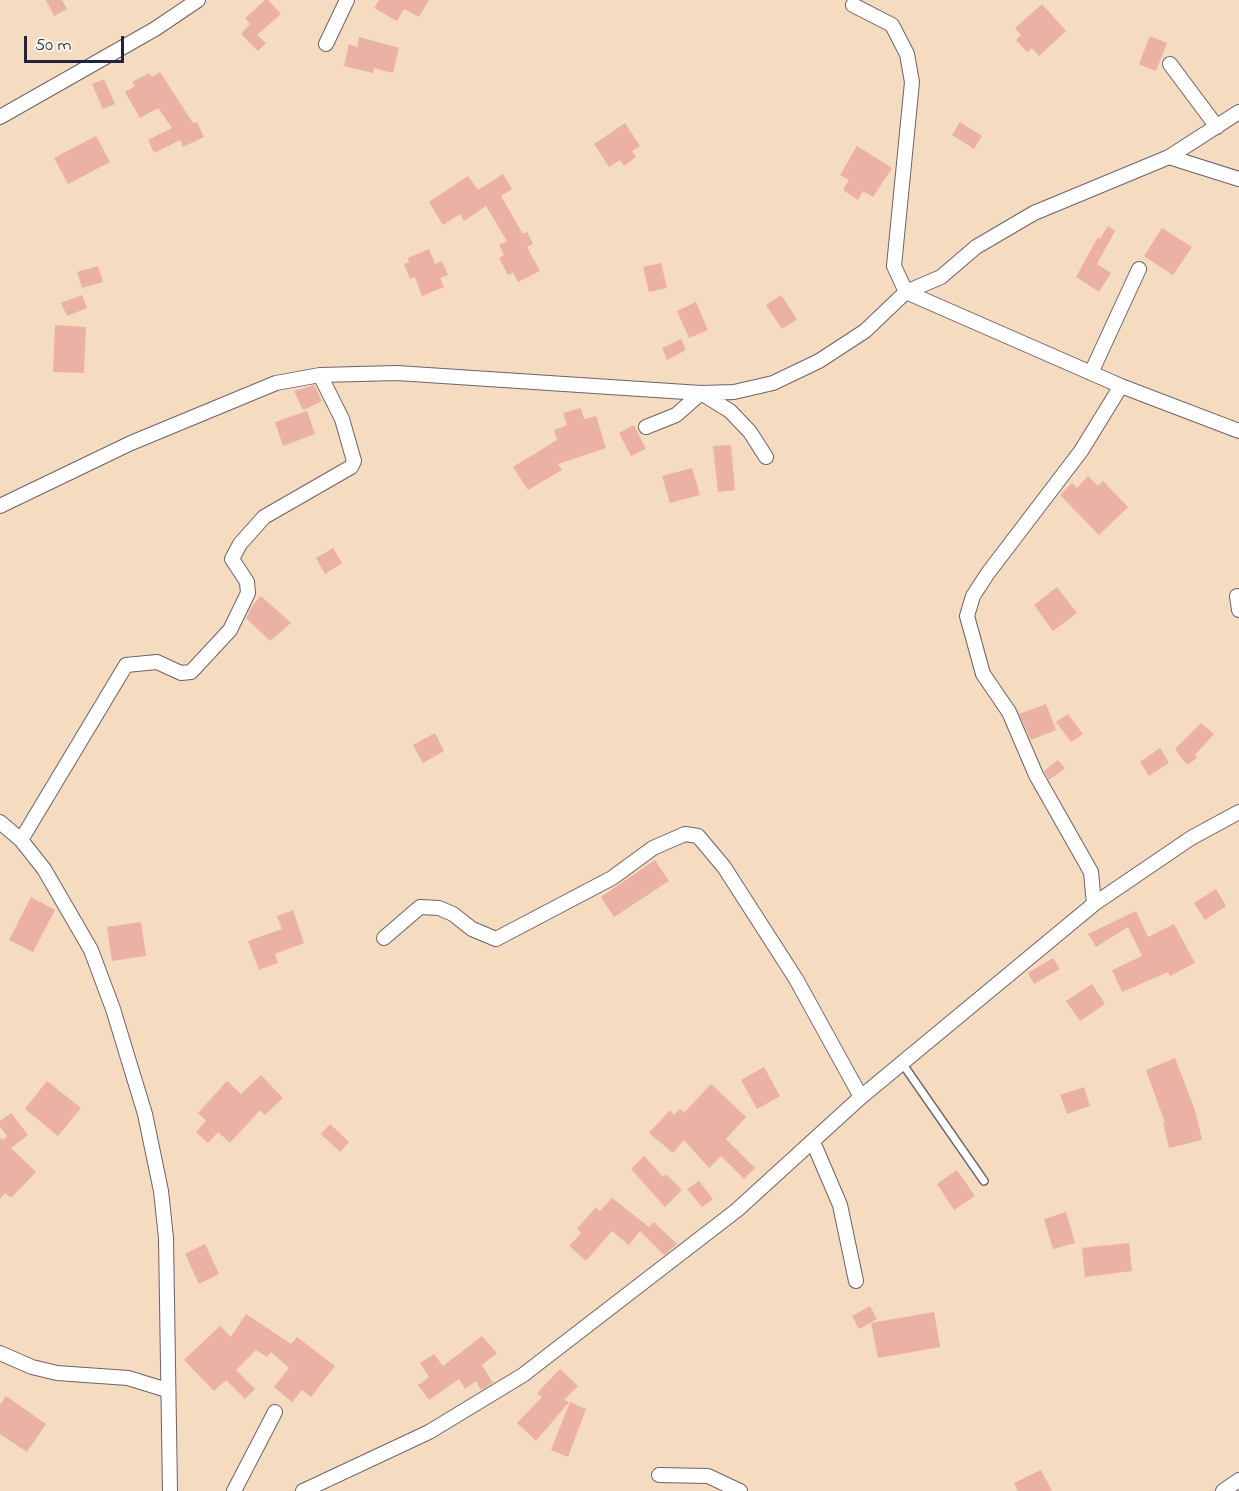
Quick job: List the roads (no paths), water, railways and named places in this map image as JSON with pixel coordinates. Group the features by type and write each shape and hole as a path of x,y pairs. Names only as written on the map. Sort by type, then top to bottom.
{"street":[{"path":"0,117 155,30 198,0"},
{"path":"326,44 347,0"},
{"path":"853,5 892,25 907,54 912,82 894,266 906,292 1121,386 1239,431"},
{"path":"1170,64 1217,127"},
{"path":"0,506 151,434 276,383 320,375 397,373 701,393 734,392 773,383 819,361 865,331 906,292 941,278 976,247 1034,213 1169,157 1239,112"},
{"path":"1169,157 1239,179"},
{"path":"1091,373 1139,269"},
{"path":"21,840 126,665 157,662 181,673 191,672 230,630 248,592 247,582 237,572 232,559 240,544 264,517 351,466 354,461 342,419 320,375"},
{"path":"1094,904 1091,872 1036,775 1009,712 983,674 967,616 973,596 988,573 1081,451 1121,386"},
{"path":"646,427 676,415 701,393"},
{"path":"701,393 730,411 750,432 766,457"},
{"path":"303,1491 429,1432 523,1375 738,1210 861,1097 1094,904 1191,838 1239,813"},
{"path":"2,827 21,840 44,869 91,950 113,1009 145,1114 162,1191 166,1238 170,1491"},
{"path":"384,938 420,907 439,908 472,929 496,939 612,878 653,848 685,834 698,836 724,867 796,979 861,1097"},
{"path":"813,1142 840,1205 856,1281"},
{"path":"0,1353 32,1368 57,1373 128,1378 167,1390"},
{"path":"234,1491 275,1412"},
{"path":"659,1475 708,1476 740,1491"},
{"path":"1223,1491 1239,1480"}],"lane":[{"path":"902,1063 984,1181"}]}
